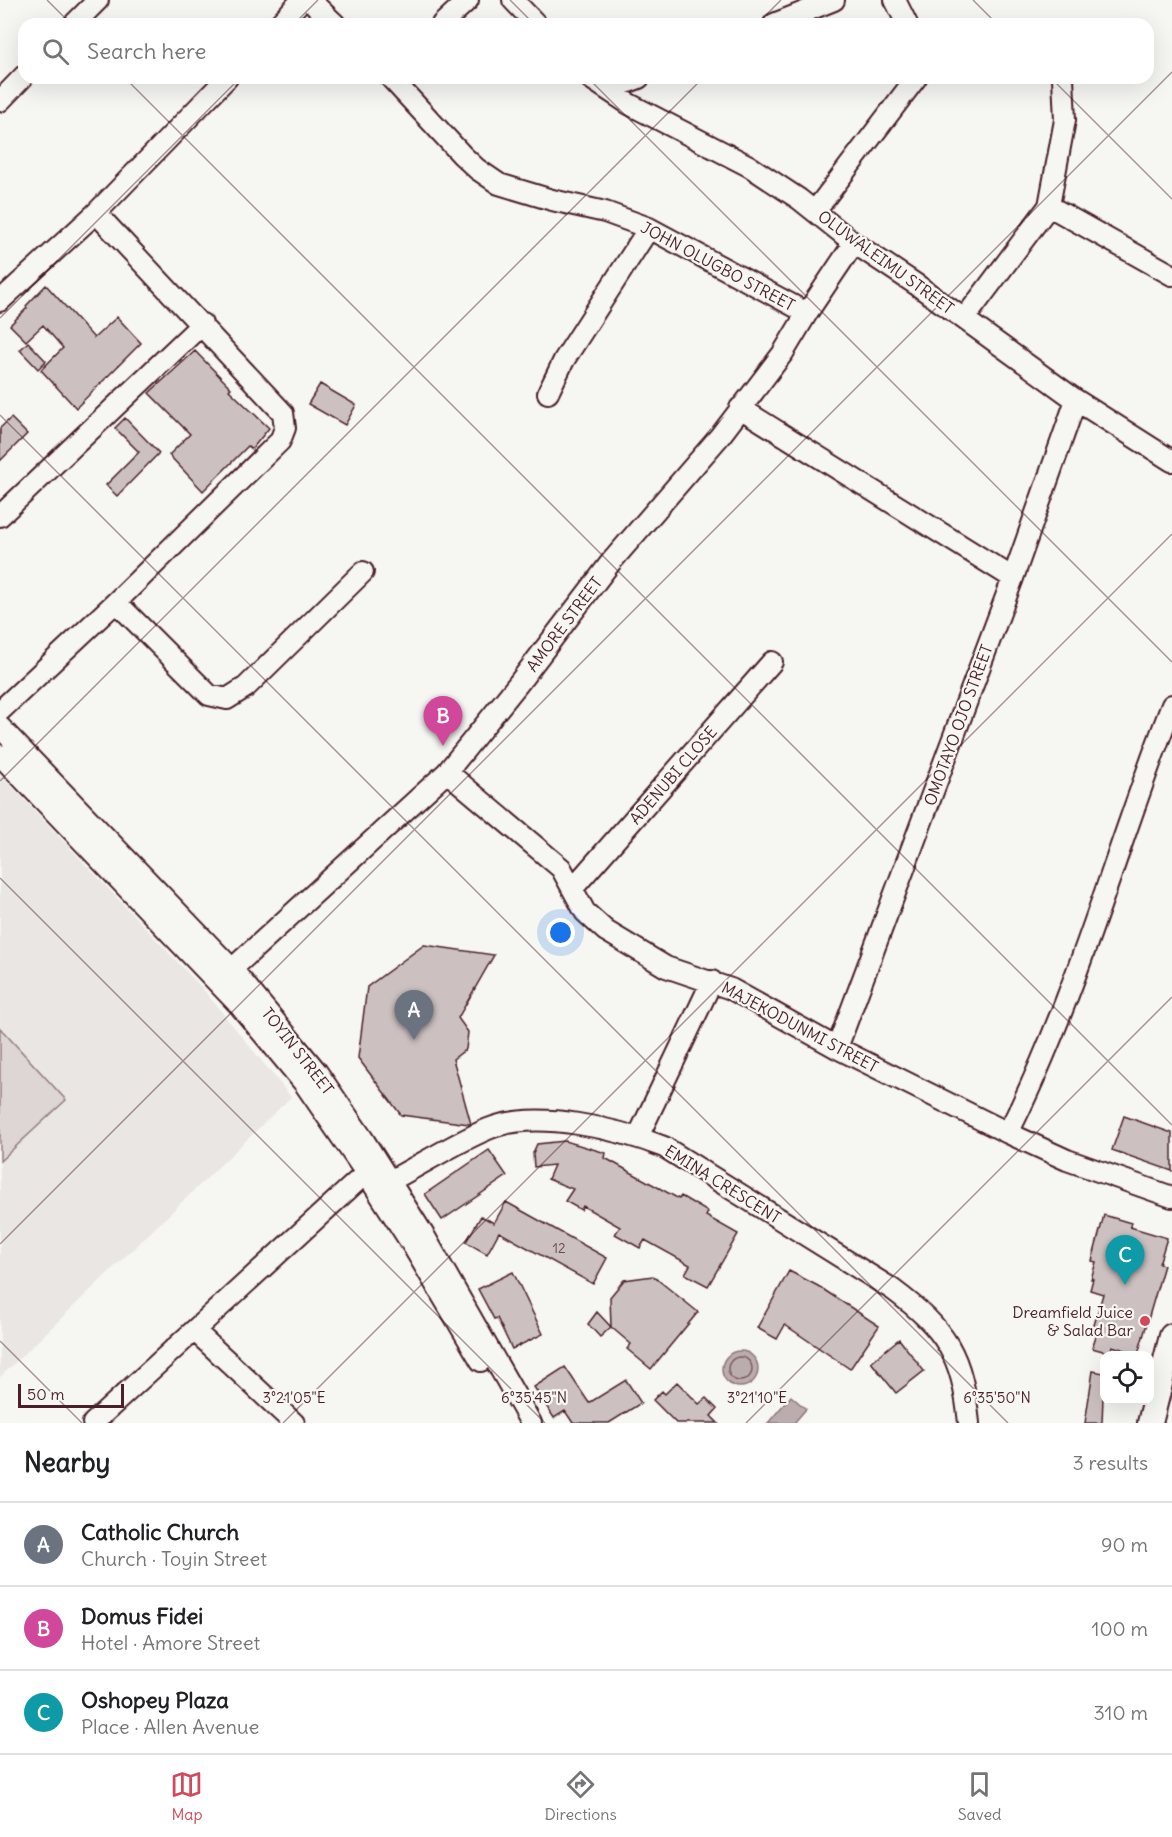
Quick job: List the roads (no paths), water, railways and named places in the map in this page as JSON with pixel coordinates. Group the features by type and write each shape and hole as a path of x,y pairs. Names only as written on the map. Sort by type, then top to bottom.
{"main road":[{"path":"1150,1423 1172,1336"},
{"path":"1167,1423 1172,1404"}],"street":[{"path":"80,18 98,0"},
{"path":"285,18 302,0"},
{"path":"310,0 329,18"},
{"path":"448,18 468,0"},
{"path":"513,0 531,18"},
{"path":"789,18 834,0"},
{"path":"895,0 904,18"},
{"path":"0,101 18,82"},
{"path":"4,290 96,213 221,84"},
{"name":"JOHN OLUGBO STREET","path":"397,84 462,155 499,184 552,200 605,212 649,228 807,313"},
{"name":"OLUWALEIMU STREET","path":"599,84 749,166 799,199 854,243 965,318 1076,400 1172,461"},
{"path":"608,90 624,84"},
{"path":"815,211 911,84"},
{"path":"965,318 1049,206 1065,120 1063,84"},
{"path":"1049,206 1172,275"},
{"path":"0,711 116,602 280,441 285,428 283,413 96,213"},
{"path":"548,393 564,360 649,228"},
{"name":"AMORE STREET","path":"232,969 447,772 611,562 720,436 783,353 854,243"},
{"path":"0,516 202,324"},
{"name":"OMOTAYO OJO STREET","path":"837,1048 1013,578 1076,400"},
{"path":"740,408 1013,578"},
{"path":"116,602 209,695 227,699 246,687 363,572"},
{"name":"ADENUBI CLOSE","path":"573,888 772,662"},
{"path":"1008,1133 1034,1081 1166,741 1172,705"},
{"name":"TOYIN STREET","path":"0,727 232,969 316,1072 390,1181 459,1294 531,1423"},
{"name":"TOYIN STREET","path":"0,755 240,1006 304,1083 366,1173 452,1310 516,1423"},
{"name":"MAJEKODUNMI STREET","path":"447,772 561,868 585,912 606,931 666,967 731,988 837,1048 1067,1160 1172,1197"},
{"path":"638,1137 712,981"},
{"name":"EMINA CRESCENT","path":"390,1181 489,1128 538,1120 601,1127 664,1146 892,1289 916,1307 952,1349 959,1366 969,1423"},
{"path":"93,1423 366,1173"},
{"path":"195,1331 294,1423"}],"water":[{"path":"740,1351 753,1356 758,1369 753,1382 740,1387 727,1382 722,1369 727,1356"},
{"path":"791,1396 806,1409 794,1423 768,1423"}],"place":[{"name":"Domus Fidei","path":"443,746"},
{"name":"Catholic Church","path":"414,1040"},
{"name":"Oshopey Plaza","path":"1125,1285"},
{"name":"Dreamfield Juice & Salad Bar","path":"1145,1321"}]}
